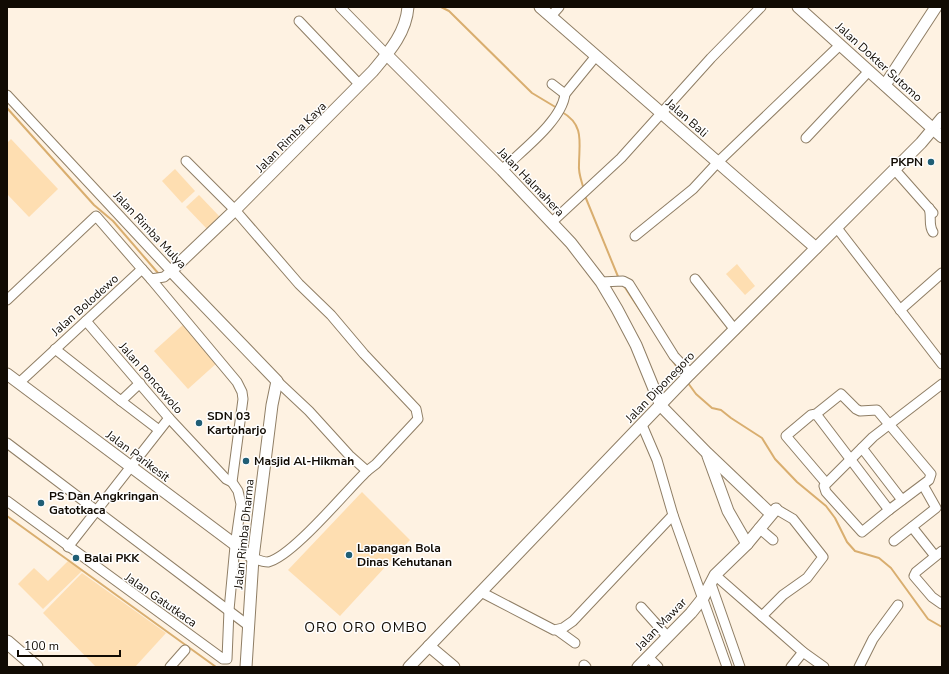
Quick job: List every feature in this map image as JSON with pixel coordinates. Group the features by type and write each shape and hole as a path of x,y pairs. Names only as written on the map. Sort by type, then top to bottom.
{"highway":[{"path":"7,642 34,666"}],"main road":[{"name":"Jalan Rimba Kaya","path":"171,271 235,210 360,85 387,55 403,32 408,7"},
{"name":"Jalan Bali","path":"540,7 816,248"},
{"name":"Jalan Dokter Sutomo","path":"798,7 942,137"},
{"path":"885,85 936,7"},
{"name":"Jalan Halmahera","path":"387,55 502,170 552,222 586,261 601,282 636,345 661,406"},
{"name":"Jalan Diponegoro","path":"409,667 661,406 686,378 895,170 942,118"},
{"name":"Jalan Rimba Mulya","path":"171,271 277,381"},
{"name":"Jalan Parikesit","path":"7,374 20,382 131,466 234,546 253,558"},
{"name":"Jalan Rimba Dharma","path":"246,667 253,558 272,405 277,381"},
{"path":"661,406 707,453 774,511"},
{"path":"707,453 728,511 747,544"},
{"name":"Jalan Mawar","path":"638,667 666,636 691,613 713,580 747,544 774,511"},
{"path":"429,646 454,667"}],"street":[{"name":"Jalan Halmahera","path":"340,7 387,55"},
{"path":"550,16 559,7"},
{"path":"552,222 621,158 711,58 761,7"},
{"path":"299,22 360,85"},
{"path":"635,236 693,189 718,162 840,45"},
{"path":"502,170 559,111 565,94 596,56"},
{"path":"806,138 869,71"},
{"path":"552,84 565,94"},
{"name":"Jalan Rimba Mulya","path":"7,94 171,271"},
{"path":"186,160 235,210 299,284 331,315 364,354 416,409 418,419 414,426 288,551 269,561 264,562 253,558"},
{"path":"895,170 931,211 932,215 930,226 933,232"},
{"path":"7,300 96,216 237,382 242,392 243,399 232,482 238,491 241,504 234,546 229,610"},
{"path":"836,228 942,364"},
{"name":"Jalan Bolodewo","path":"20,382 142,269"},
{"path":"151,279 164,276 171,271"},
{"path":"900,310 942,273"},
{"path":"695,279 734,330"},
{"path":"601,282 620,281 629,284 686,378"},
{"name":"Jalan Poncowolo","path":"86,321 169,418 226,479 232,482"},
{"path":"55,349 159,430"},
{"path":"277,381 309,411 349,455 367,471"},
{"path":"121,400 140,383"},
{"path":"826,483 786,437 811,415 816,414 841,394 860,411 877,410 889,424 930,474 929,480 889,510 864,532 862,532 826,492 824,486 850,459 889,424 942,384"},
{"path":"816,414 889,510"},
{"path":"68,547 169,418"},
{"path":"642,425 657,460 673,515 727,667"},
{"path":"7,443 249,626"},
{"path":"862,448 902,500"},
{"path":"894,541 936,508 923,485"},
{"name":"Jalan Gatutkaca","path":"7,501 68,547 226,660 228,658 229,610"},
{"path":"762,616 783,595 807,578 823,557 793,520 774,511"},
{"path":"557,630 573,621 673,515"},
{"path":"912,527 938,553 916,572 914,576 932,597 942,604"},
{"path":"759,528 773,540"},
{"path":"713,580 762,616 803,652 824,667"},
{"path":"713,580 740,667"},
{"path":"481,592 554,630 557,630 575,643"},
{"path":"859,667 873,639 898,605"},
{"path":"641,607 666,636"},
{"path":"170,667 185,650"},
{"path":"791,667 803,652"},
{"path":"648,657 658,667"}],"shaded area":[{"path":"11,139 58,189 29,217 7,194 7,143"},
{"path":"175,169 195,191 182,203 162,181"},
{"path":"199,195 220,217 207,229 186,207"},
{"path":"737,264 755,286 745,295 726,274"},
{"path":"185,323 218,362 188,389 154,351"},
{"name":"Lapangan Bola Dinas Kehutanan","path":"362,492 410,540 340,616 288,570"},
{"path":"68,561 83,570 43,609 18,584 34,568 48,581"},
{"path":"82,573 166,633 135,667 96,667 43,613"}],"waterway":[{"path":"441,7 449,11 532,93 557,108"},
{"path":"7,108 94,205 113,221 158,273"},
{"path":"562,112 574,123 579,135 579,171 584,190"},
{"path":"585,196 619,279"},
{"path":"624,286 651,327"},
{"path":"672,360 683,376"},
{"path":"688,383 696,394 712,408 721,410 762,438 775,459 797,482 826,506 835,518 847,542 855,551 879,558 891,568 928,619 942,627"},
{"path":"7,516 216,667"}],"place":[{"name":"PKPN","path":"931,162"},
{"name":"SDN 03 Kartoharjo","path":"199,423"},
{"name":"Masjid Al-Hikmah","path":"246,461"},
{"name":"PS Dan Angkringan Gatotkaca","path":"41,503"},
{"name":"Lapangan Bola Dinas Kehutanan","path":"349,555"},
{"name":"Balai PKK","path":"76,558"}],"district":[{"name":"ORO ORO OMBO","path":"366,627"}]}
